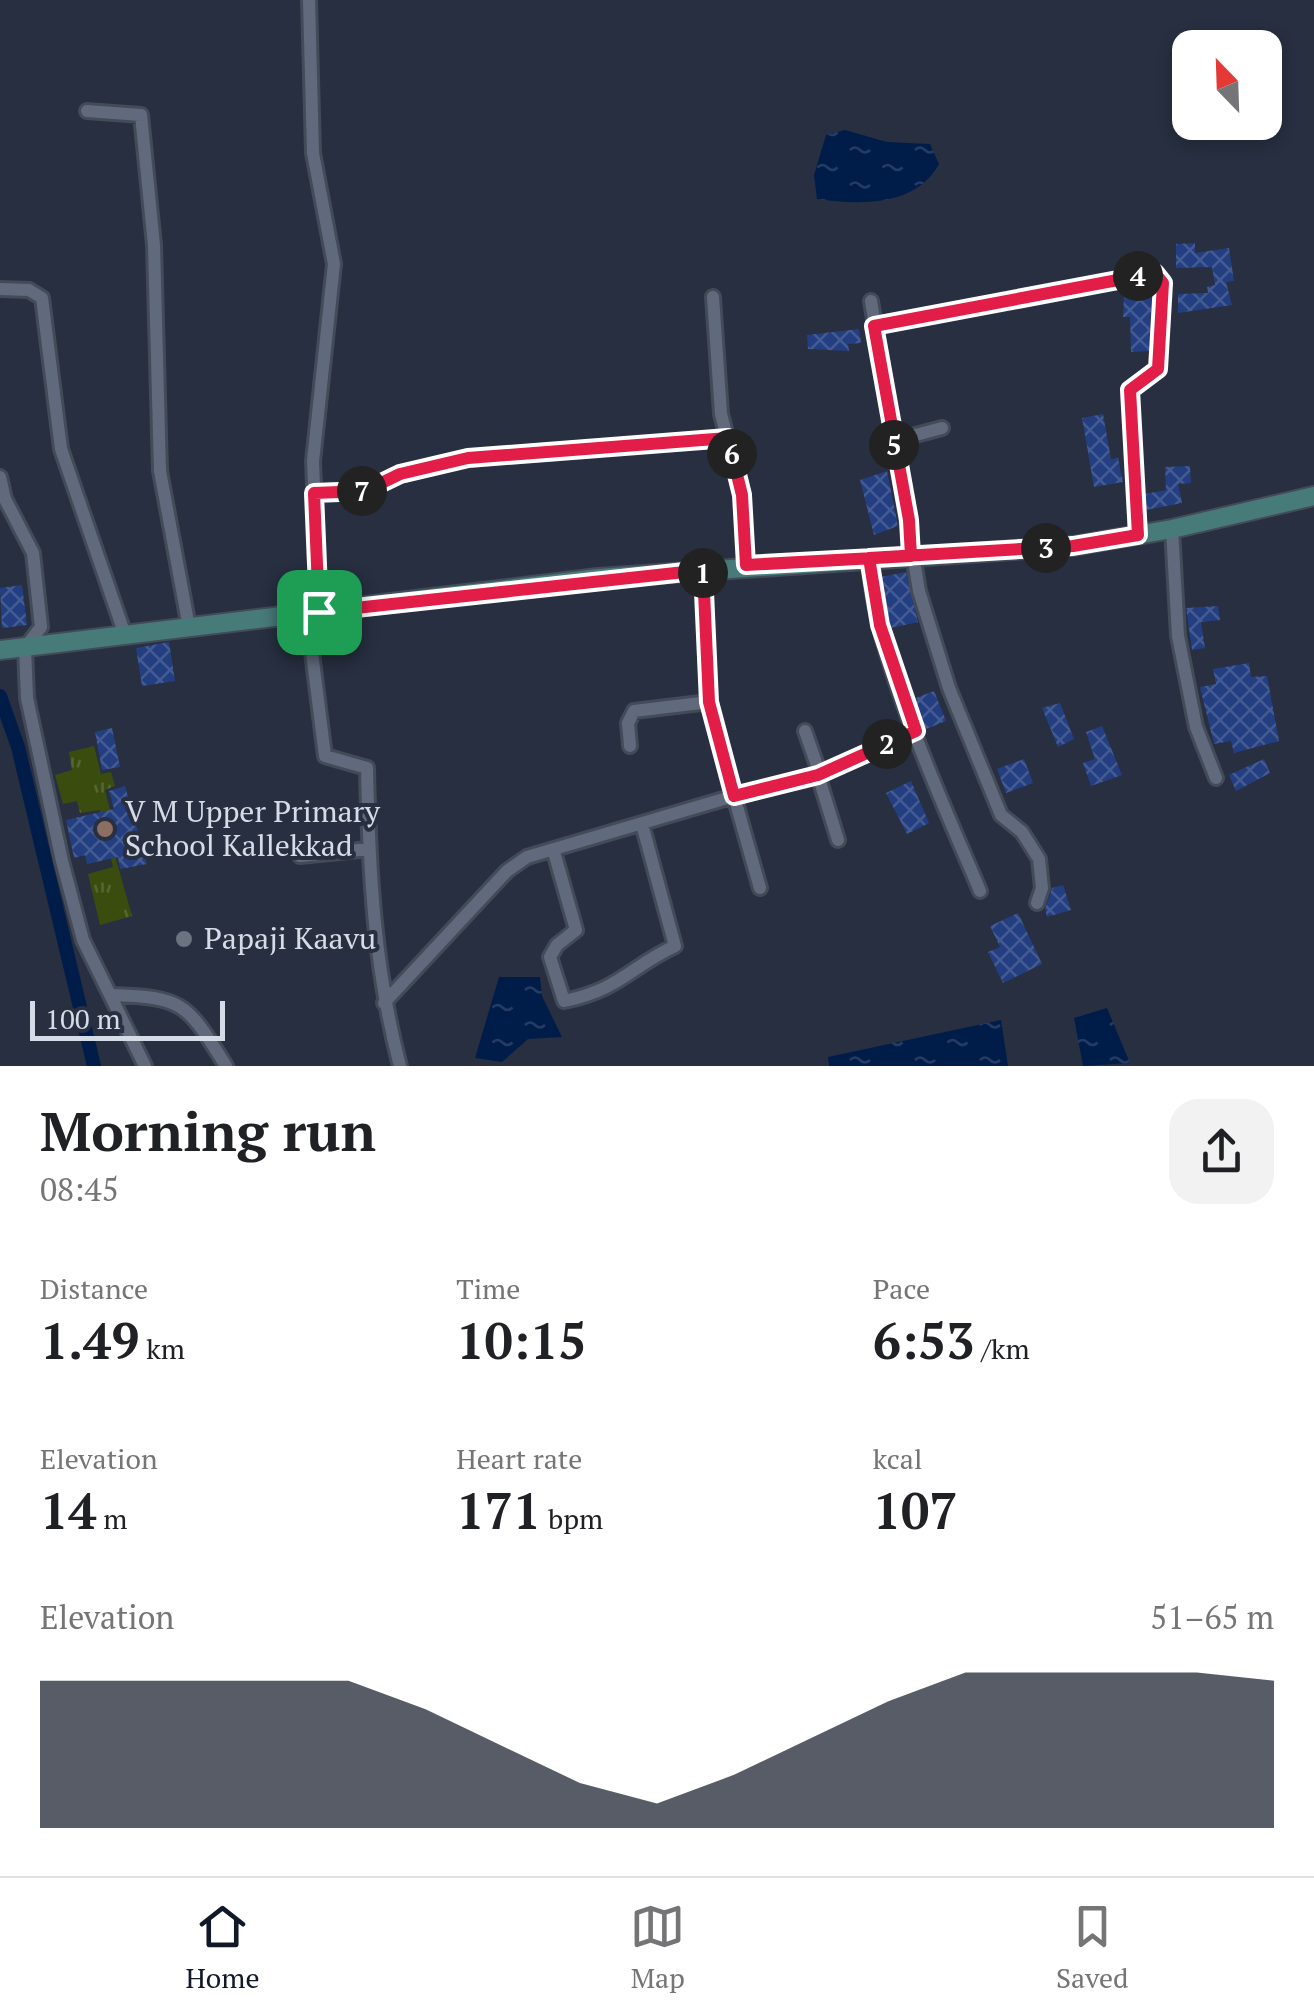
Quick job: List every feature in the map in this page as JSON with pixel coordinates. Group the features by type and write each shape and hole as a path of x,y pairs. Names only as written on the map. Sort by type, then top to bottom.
{"main road":[{"path":"0,650 746,565 1073,546 1172,529 1314,496"}],"street":[{"path":"310,0 312,154 334,264 314,493 313,612 325,756 367,768 369,849 384,1004 400,1066"},
{"path":"87,111 141,116 154,246 160,471 189,627"},
{"path":"874,326 1155,273 1163,283 1158,369 1130,390 1138,535"},
{"path":"0,289 29,290 42,298 62,448 124,636"},
{"path":"713,297 722,414 742,495 746,565"},
{"path":"871,301 909,520 911,556 950,688 1001,815 1022,832 1038,859 1042,888 1038,903"},
{"path":"893,441 942,428"},
{"path":"314,493 365,491 400,474 468,458 728,438"},
{"path":"0,477 5,499 33,554 41,627 25,648 27,698 62,861 83,940 145,1066"},
{"path":"1172,529 1178,570 1178,636 1196,727 1216,778"},
{"path":"869,558 880,625 916,731 980,891"},
{"path":"703,570 709,702 760,888"},
{"path":"630,746 628,722 634,711 709,702"},
{"path":"805,731 838,840"},
{"path":"384,1004 507,870 527,857 819,775 916,731"},
{"path":"554,852 576,930 556,944 550,957 564,1001 623,982 646,959 676,946 642,824"},
{"path":"300,856 369,849"},
{"path":"111,994 176,1001 196,1021 226,1066"}],"green space":[{"path":"94,746 101,774 111,772 115,786 105,790 120,850 114,852 132,916 100,925 88,874 113,867 100,810 80,813 77,801 63,804 55,775 72,770 69,752"}],"water":[{"path":"845,130 887,142 930,144 939,164 929,178 901,196 868,202 817,199 814,175 826,135"},
{"path":"499,977 540,977 542,996 562,1037 528,1039 502,1062 475,1058"},
{"path":"1107,1008 1130,1063 1083,1066 1074,1018"},
{"path":"1001,1020 1008,1066 829,1066 828,1057"}],"building":[{"path":"1195,243 1195,253 1229,248 1234,281 1226,282 1232,305 1178,313 1178,294 1208,293 1207,287 1215,285 1212,267 1176,268 1176,244"},
{"path":"1124,293 1152,294 1149,351 1131,352 1130,317 1123,317"},
{"path":"859,329 861,343 848,344 849,351 808,349 807,335"},
{"path":"1103,414 1111,459 1118,458 1123,482 1094,487 1082,418"},
{"path":"1190,466 1191,483 1178,484 1182,503 1146,510 1145,494 1166,490 1165,467"},
{"path":"887,471 898,526 874,535 860,480"},
{"path":"906,572 918,622 891,628 881,577"},
{"path":"22,585 27,625 2,628 0,588"},
{"path":"1218,606 1220,620 1201,622 1205,648 1192,650 1186,608"},
{"path":"169,642 175,681 142,686 136,648"},
{"path":"1249,663 1251,677 1267,676 1279,741 1234,753 1231,741 1214,744 1200,687 1216,684 1213,669"},
{"path":"934,691 946,721 926,729 913,699"},
{"path":"1060,703 1074,739 1058,747 1042,708"},
{"path":"1102,726 1122,775 1091,786 1083,763 1095,759 1086,732"},
{"path":"112,728 120,767 102,770 95,732"},
{"path":"1024,759 1033,783 1006,793 997,769"},
{"path":"1264,759 1270,773 1236,791 1229,775"},
{"path":"911,781 929,823 907,834 886,793"},
{"path":"125,786 147,864 120,869 118,857 87,864 85,855 74,858 66,820 114,809 109,791"},
{"path":"1063,885 1071,910 1047,917 1045,909 1052,888"},
{"path":"1018,913 1042,964 1003,983 988,952 1000,947 990,926"}],"waterway":[{"path":"0,696 18,747 94,1066"}],"place":[{"name":"V M Upper Primary School Kallekkad","path":"105,829"},
{"name":"Papaji Kaavu","path":"184,939"}],"route":[{"path":"319,612 314,493 365,491 400,474 485,456 728,438 742,495 746,565 911,556 909,520 874,326 1155,273 1163,283 1158,369 1130,390 1138,535 1073,546 869,558 870,586 880,625 916,731 818,775 734,796 709,702 703,570 598,578 319,612"}]}
